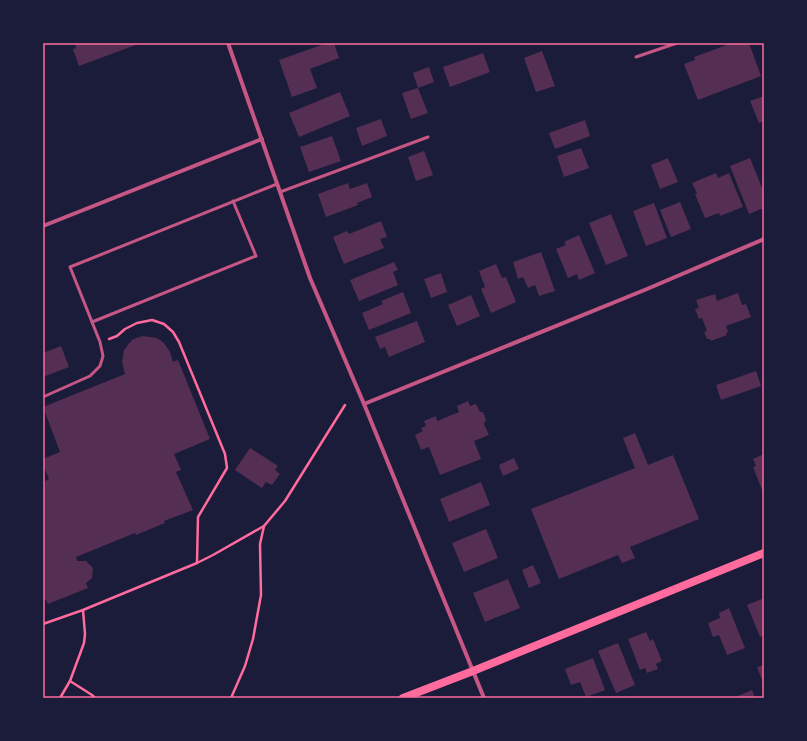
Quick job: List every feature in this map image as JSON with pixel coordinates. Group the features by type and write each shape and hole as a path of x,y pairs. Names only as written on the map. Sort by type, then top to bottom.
{"main road":[{"path":"404,698 764,553"}],"street":[{"path":"228,43 310,278 364,404 484,698"},
{"path":"43,226 262,139"},
{"path":"364,404 640,292 764,239"}],"lane":[{"path":"636,57 677,43"},
{"path":"280,192 428,137"},
{"path":"43,396 90,376 100,366 103,356 100,342 70,267 277,184"},
{"path":"92,322 256,256 234,201"}],"path":[{"path":"100,342 118,336 125,329 137,323 152,320 164,324 173,332 179,342 225,454 227,468 198,517 197,563"},
{"path":"43,624 83,610 213,556 264,526 285,501 345,405"},
{"path":"231,698 246,666 253,639 261,595 260,544 264,526"},
{"path":"60,698 70,681 84,643 85,634 83,610"},
{"path":"70,681 95,698"}],"building":[{"path":"75,43 141,43 79,66 73,49 76,48"},
{"path":"327,43 334,43 339,58 310,69 317,88 292,97 279,60"},
{"path":"732,43 749,43 761,76 698,100 684,64 695,60 694,57"},
{"path":"542,51 555,86 536,92 524,58"},
{"path":"483,53 490,72 450,87 443,67"},
{"path":"429,67 434,82 418,88 413,73"},
{"path":"418,88 428,113 411,119 402,93"},
{"path":"340,92 350,116 299,137 289,113"},
{"path":"764,96 764,121 759,123 750,101"},
{"path":"381,119 387,136 362,146 356,128"},
{"path":"585,120 590,136 555,149 549,133"},
{"path":"332,136 341,161 309,172 300,147"},
{"path":"581,148 589,168 564,177 557,156"},
{"path":"424,151 433,175 416,181 408,157"},
{"path":"668,158 678,182 660,189 651,165"},
{"path":"750,158 764,193 764,208 749,214 730,166"},
{"path":"716,173 718,178 729,173 743,207 720,216 719,213 705,218 695,194 697,193 692,183"},
{"path":"348,183 350,189 367,183 372,197 357,203 358,205 326,217 318,194"},
{"path":"680,202 691,229 671,237 660,210"},
{"path":"654,203 667,238 646,246 633,211"},
{"path":"611,214 628,256 606,265 589,223"},
{"path":"381,221 387,237 380,239 384,248 344,264 333,237 347,231 349,234"},
{"path":"579,235 595,273 579,280 577,274 568,278 556,249 566,245 564,242"},
{"path":"541,252 555,291 539,296 535,285 528,288 523,277 518,279 513,262"},
{"path":"394,262 398,270 393,272 398,285 359,301 350,280"},
{"path":"496,264 502,278 506,277 516,302 491,313 481,289 485,287 479,271"},
{"path":"441,273 447,292 431,298 424,279"},
{"path":"403,292 411,313 369,330 362,313 383,304 381,301"},
{"path":"738,293 742,305 746,304 751,317 726,326 728,332 726,333 727,335 711,341 710,339 707,339 704,332 707,331 702,318 699,319 695,309 699,308 696,300 715,294 717,301"},
{"path":"471,295 480,316 457,326 448,305"},
{"path":"417,321 425,342 389,357 385,347 380,349 375,337"},
{"path":"143,336 157,338 164,343 170,352 173,362 178,360 210,439 174,454 181,470 176,472 193,510 164,521 165,523 136,535 135,533 76,557 77,561 86,561 93,568 92,578 86,583 88,588 48,604 46,600 43,600 43,482 49,479 43,465 43,459 60,452 43,407 125,374 122,362 124,350 132,340"},
{"path":"61,346 69,367 43,377 43,353"},
{"path":"756,371 761,386 721,400 716,385"},
{"path":"468,401 470,406 476,404 480,412 483,412 486,420 484,424 489,435 474,441 481,459 440,475 429,447 421,450 415,435 423,431 421,428 426,426 424,421 436,416 437,421 459,412 457,406"},
{"path":"635,433 648,465 673,455 699,519 630,547 635,558 622,563 618,555 559,579 531,509 635,468 623,438"},
{"path":"250,448 278,466 275,470 280,474 272,485 266,482 262,488 235,470"},
{"path":"764,454 764,495 753,467 756,466 753,459"},
{"path":"514,458 519,469 503,476 499,465"},
{"path":"481,482 490,505 449,522 440,499"},
{"path":"486,529 498,558 464,572 452,543"},
{"path":"533,565 541,583 529,588 522,570"},
{"path":"508,579 520,608 485,622 473,593"},
{"path":"764,598 764,635 760,637 747,605"},
{"path":"729,608 745,648 727,655 719,635 713,637 708,623 720,618 719,613"},
{"path":"646,632 650,641 653,639 662,661 656,664 658,669 647,673 645,668 640,670 628,639"},
{"path":"618,643 635,685 616,693 598,651"},
{"path":"593,658 605,690 586,697 580,682 571,685 565,669"},
{"path":"764,665 764,685 757,667"},
{"path":"752,690 755,698 739,698 738,696"}]}
